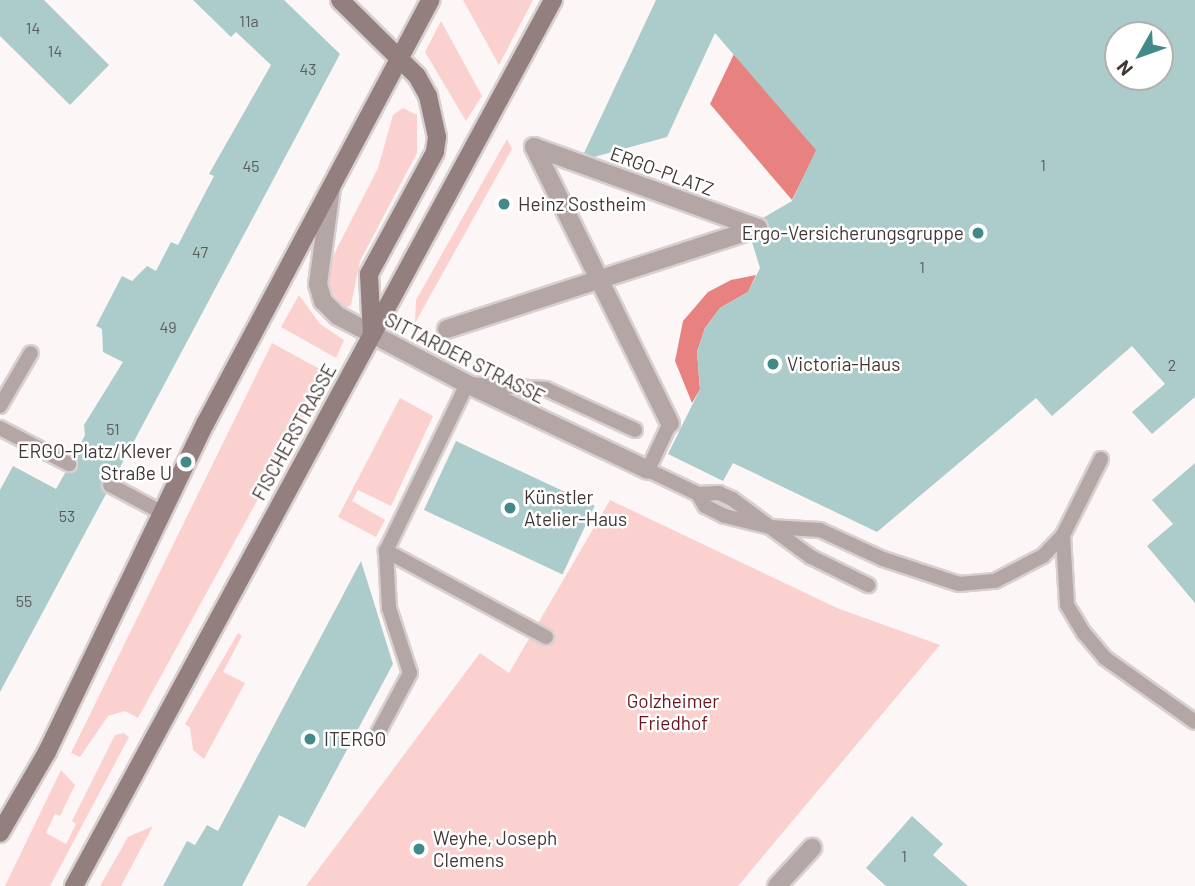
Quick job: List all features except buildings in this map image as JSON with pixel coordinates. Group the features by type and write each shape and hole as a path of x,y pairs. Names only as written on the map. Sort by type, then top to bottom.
{"main road":[{"path":"340,0 401,61 428,96 438,137 435,152 369,274 372,335"},
{"path":"1,824 47,752 161,512 331,187 401,61 430,0"},
{"name":"FISCHERSTRASSE","path":"74,886 553,0"}],"street":[{"name":"ERGO-PLATZ","path":"447,329 599,280 692,250 758,228 534,147 599,280 670,423"},
{"name":"SITTARDER STRASSE","path":"331,187 318,274 320,295 338,316 467,384 648,470"},
{"path":"777,886 811,848"}],"lane":[{"path":"0,406 31,353"},
{"path":"378,733 410,673 389,608 386,551 467,384 547,389 635,430"},
{"path":"648,470 670,423"},
{"path":"0,428 69,464"},
{"path":"1101,459 1063,535 1067,605 1084,633 1105,658 1195,722"},
{"name":"SITTARDER STRASSE","path":"648,470 698,494 705,506 724,516 770,527 820,530 883,559 959,584 995,581 1019,571 1043,556 1063,535"},
{"path":"110,485 161,512"},
{"path":"770,527 810,557 868,585"},
{"path":"386,551 546,637"}],"green space":[{"path":"463,0 533,0 499,65"},
{"path":"441,21 482,96 466,121 425,52"},
{"path":"403,108 417,115 417,153 360,261 351,305 346,308 328,288 330,262 378,168 393,115"},
{"path":"507,139 512,149 415,323 416,300"},
{"path":"299,295 320,324 344,340 336,358 281,327"},
{"path":"272,343 327,373 138,718 125,711 108,716 80,757 71,753"},
{"path":"400,398 433,416 391,506 358,490 352,501 385,520 376,537 338,517"},
{"name":"Golzheimer Friedhof","path":"610,500 837,608 940,645 738,886 306,886 480,653 509,673"},
{"path":"238,633 242,636 223,672 245,683 204,759 193,750 190,728 185,724"},
{"path":"124,733 129,737 50,886 5,886 61,770 75,785 60,816 55,814 46,833 66,844 76,824 72,821 115,735"},
{"path":"153,826 121,886 100,886 128,837"}],"shaded area":[{"path":"734,54 817,150 792,200 710,104"},
{"path":"756,275 748,292 720,308 705,328 697,352 700,389 692,403 675,361 683,321 708,292 731,280"}],"place":[{"name":"Heinz Sostheim","path":"504,204"},
{"name":"Ergo-Versicherungsgruppe","path":"978,233"},
{"name":"Victoria-Haus","path":"773,364"},
{"name":"ERGO-Platz/Klever Straße U","path":"186,462"},
{"name":"Künstler Atelier-Haus","path":"510,508"},
{"name":"ITERGO","path":"310,739"},
{"name":"Weyhe, Joseph Clemens","path":"419,849"}]}
